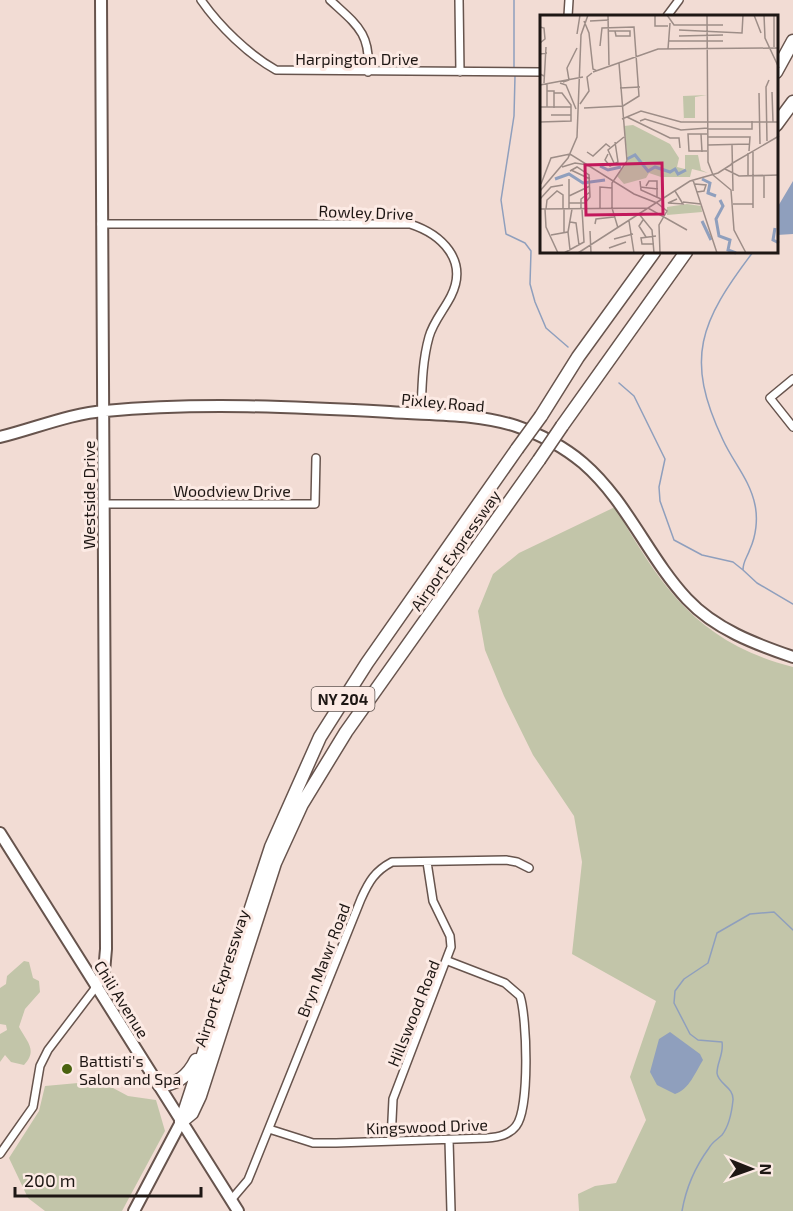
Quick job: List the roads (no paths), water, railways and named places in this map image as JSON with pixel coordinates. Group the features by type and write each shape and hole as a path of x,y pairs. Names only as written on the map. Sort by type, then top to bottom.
{"highway":[{"path":"778,70 793,41"},
{"path":"778,79 793,57"},
{"path":"779,122 793,103"},
{"name":"Airport Expressway","path":"181,1122 271,847 320,736 367,663 541,416 578,357 653,254"},
{"name":"Airport Expressway","path":"181,1122 192,1113 200,1096 272,874 302,804 346,732 685,254"},
{"path":"159,1085 170,1085 186,1077 210,1032"}],"street":[{"name":"Westside Drive","path":"96,987 104,972 106,949 101,0"},
{"name":"Harpington Drive","path":"201,0 211,14 265,64 276,70 540,72"},
{"path":"330,0 362,31 366,40 368,72"},
{"path":"568,15 569,0"},
{"path":"668,15 679,0"},
{"path":"460,1 460,72"},
{"name":"Rowley Drive","path":"101,224 410,224 435,235 450,250 455,283 428,339 421,414"},
{"path":"793,379 770,398 793,427"},
{"name":"Pixley Road","path":"0,437 103,411 264,407 468,417 505,424 536,434 583,463 615,496 688,600 739,636 793,657"},
{"name":"Woodview Drive","path":"104,504 315,504 316,458"},
{"name":"Chili Avenue","path":"1,838 238,1211"},
{"name":"Bryn Mawr Road","path":"231,1200 248,1180 368,882 378,870 392,862 506,860 529,868"},
{"name":"Hillswood Road","path":"391,1141 393,1099 448,960 450,936 433,901 427,862"},
{"name":"Kingswood Drive","path":"269,1129 313,1143 498,1137 507,1134 516,1126 524,1106 523,1005 520,996 513,988 448,960"},
{"path":"0,1154 33,1107 40,1066 48,1050 96,987"},
{"path":"134,1211 181,1122"},
{"path":"448,1140 451,1211"}],"water":[{"path":"793,181 793,234 778,235 778,206"},
{"path":"670,1032 700,1054 703,1060 684,1089 675,1094 657,1085 650,1072 659,1039"}],"waterway":[{"path":"514,0 514,68"},
{"path":"515,76 514,116 501,200 506,234 525,243 531,251 530,284 535,302 546,328 568,347"},
{"path":"752,254 720,299 710,321 701,363 711,411 723,440 753,496 755,505 755,533 743,570 757,583 793,604"},
{"path":"619,383 634,396 665,459 659,487 660,501 674,540 702,555 733,562 743,570"},
{"path":"682,1211 695,1170 710,1146 727,1127 733,1096 717,1073 722,1042 698,1040 690,1034 674,1003 675,991 684,979 708,963 717,933 750,914 774,912 793,930"}],"place":[{"name":"Battisti's Salon and Spa","path":"67,1069"}]}
